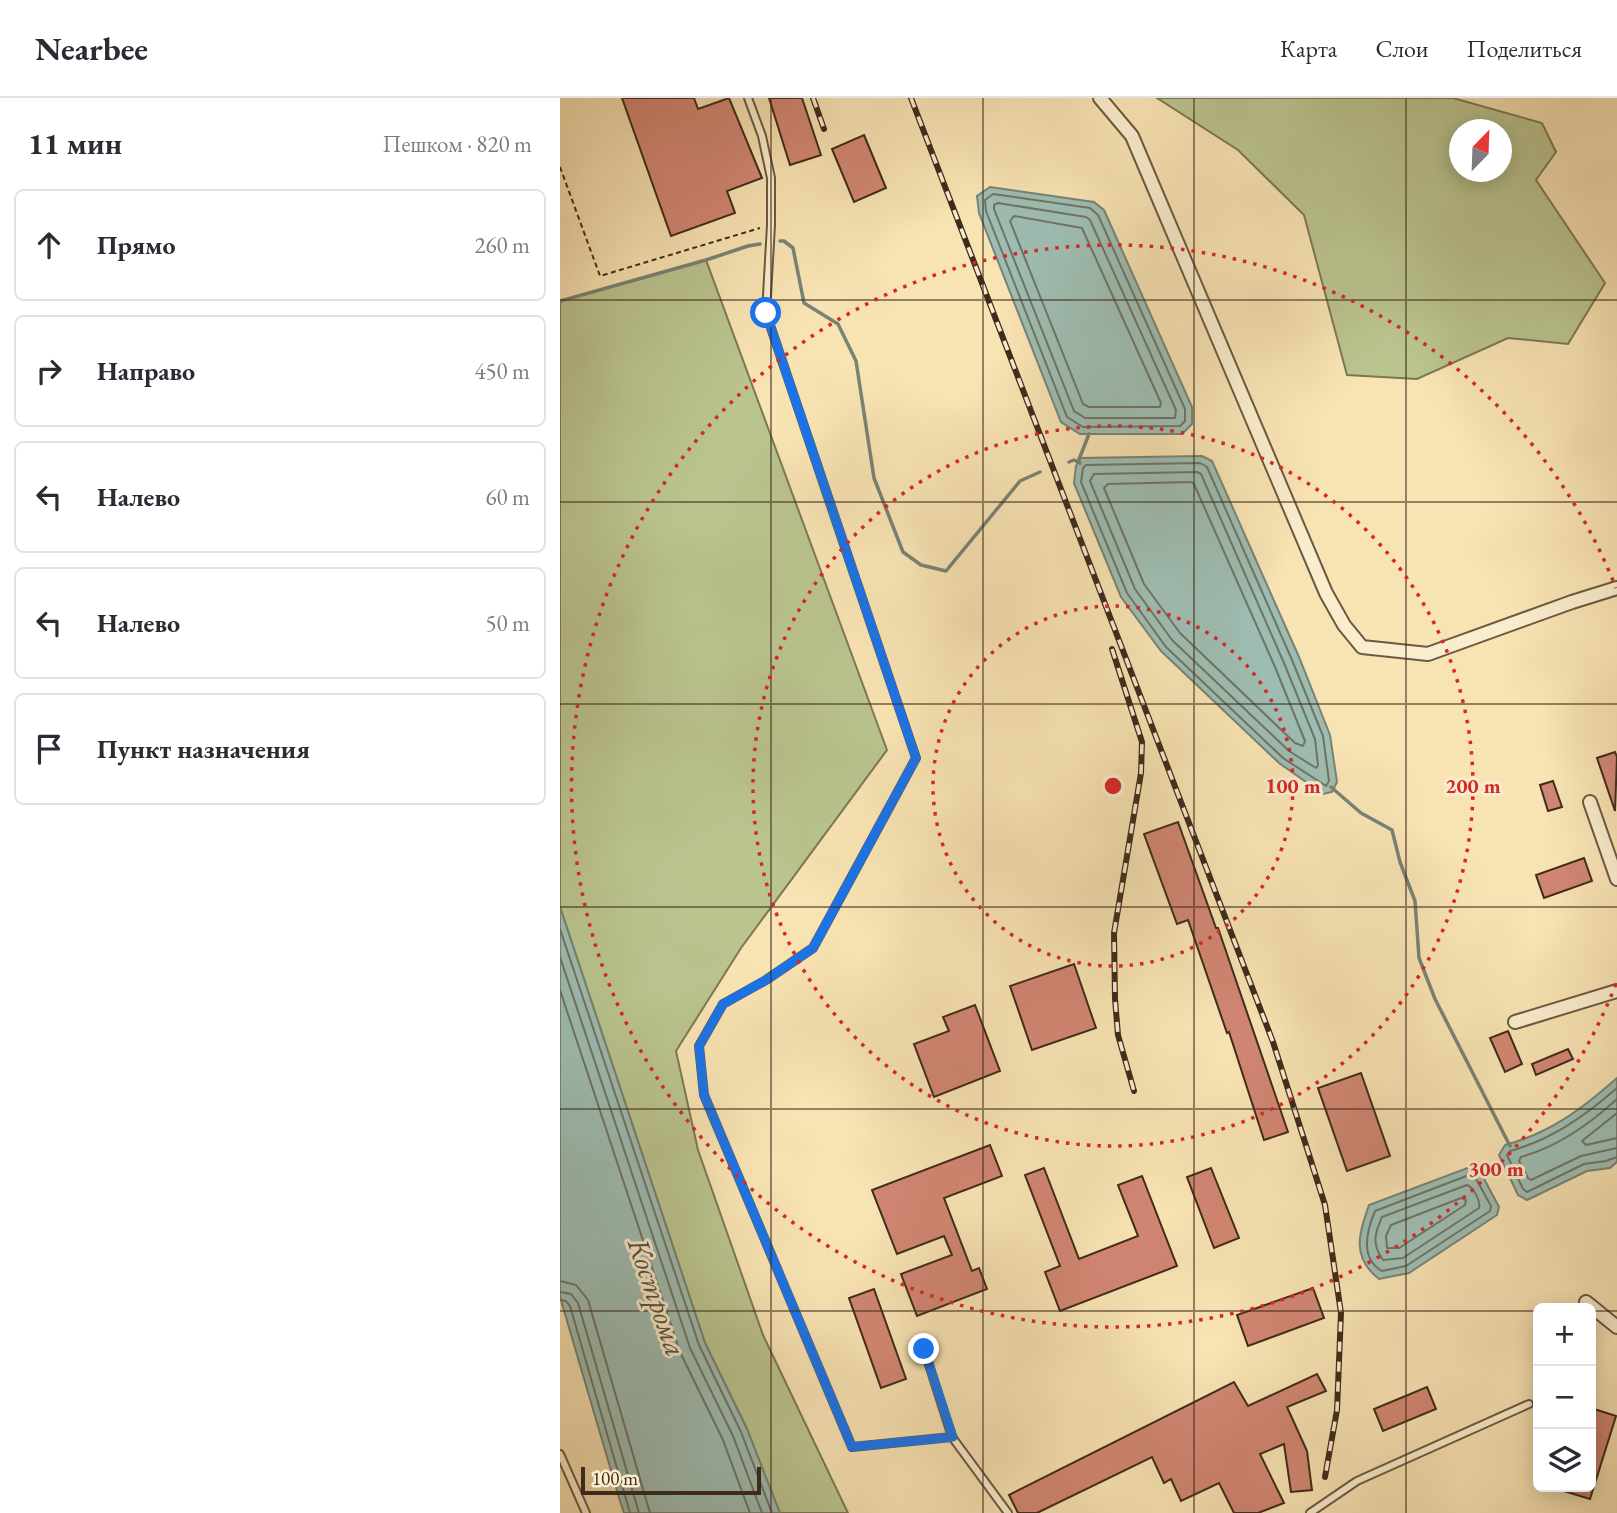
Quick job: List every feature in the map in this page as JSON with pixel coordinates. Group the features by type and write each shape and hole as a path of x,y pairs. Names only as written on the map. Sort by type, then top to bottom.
{"street":[{"path":"1100,98 1132,136 1326,593 1345,625 1363,647 1428,654 1617,588"},
{"path":"1590,802 1617,879"},
{"path":"1515,1022 1617,991"},
{"path":"1586,1301 1617,1327"}],"lane":[{"path":"748,98 762,136 771,178 766,313 916,758 813,948 766,980 723,1004 699,1046 704,1095 852,1447 953,1437"},
{"path":"924,1349 953,1437 1008,1513"},
{"path":"1310,1513 1357,1480 1529,1404"},
{"path":"560,1454 586,1513"}],"path":[{"path":"560,167 600,276 771,225"}],"green space":[{"path":"1157,98 1453,98 1542,123 1556,152 1536,180 1605,283 1568,344 1508,338 1417,379 1347,375 1304,215 1238,150"},
{"path":"706,260 887,750 741,948 676,1051 698,1150 763,1335 848,1513 780,1513 776,1507 747,1429 705,1343 560,907 560,301"}],"water":[{"path":"990,187 1094,202 1104,210 1192,407 1192,424 1182,434 1080,434 1061,422 979,213 977,196"},
{"path":"1202,456 1212,461 1299,657 1330,735 1337,782 1332,792 1323,794 1279,763 1161,651 1121,597 1074,483 1080,458"},
{"name":"Кострома","path":"560,907 705,1343 747,1429 780,1513 624,1513 560,1297"},
{"path":"1617,1078 1617,1162 1610,1168 1587,1171 1527,1200 1518,1195 1499,1155 1505,1145 1537,1134 1565,1119"},
{"path":"1470,1167 1480,1171 1499,1207 1497,1215 1409,1273 1379,1279 1370,1271 1361,1254 1360,1235 1369,1205"}],"building":[{"path":"622,98 694,98 698,109 729,98 762,178 727,191 735,213 671,236"},
{"path":"769,98 802,98 821,155 790,165"},
{"path":"864,135 886,188 854,202 832,149"},
{"path":"1615,752 1617,757 1615,811 1597,758"},
{"path":"1553,781 1562,807 1548,811 1540,785"},
{"path":"1178,822 1218,928 1288,1132 1264,1140 1229,1032 1227,1033 1188,920 1177,924 1144,834"},
{"path":"1584,858 1592,881 1544,898 1536,875"},
{"path":"1074,964 1096,1028 1032,1050 1010,986"},
{"path":"975,1005 1000,1071 934,1097 914,1044 949,1031 943,1017"},
{"path":"1508,1031 1522,1064 1505,1072 1490,1038"},
{"path":"1568,1049 1573,1059 1536,1075 1532,1064"},
{"path":"1361,1073 1390,1156 1347,1171 1318,1088"},
{"path":"990,1145 1002,1176 944,1198 972,1271 979,1268 987,1289 917,1316 901,1274 952,1255 944,1236 897,1254 872,1190"},
{"path":"1044,1168 1079,1259 1138,1236 1118,1185 1142,1176 1177,1266 1060,1311 1045,1272 1060,1266 1025,1175"},
{"path":"1211,1168 1239,1238 1214,1248 1187,1177"},
{"path":"1313,1288 1324,1318 1248,1346 1237,1315"},
{"path":"874,1289 906,1379 881,1388 849,1298"},
{"path":"1317,1374 1326,1391 1287,1407 1307,1451 1312,1490 1291,1492 1284,1444 1260,1454 1284,1503 1258,1513 1234,1513 1219,1483 1181,1501 1171,1479 1164,1483 1152,1457 1037,1513 1018,1513 1009,1495 1234,1382 1248,1406"},
{"path":"1427,1387 1436,1409 1383,1431 1374,1409"},
{"path":"1596,1410 1616,1416 1596,1480"},
{"path":"1567,1492 1592,1492 1590,1499"}],"waterway":[{"path":"780,241 793,248 804,303 838,324 856,361 874,478 903,552 921,565 946,571 1020,481 1040,472"},
{"path":"560,301 760,244"},
{"path":"1078,462 1089,434"},
{"path":"1069,462 1074,460 1080,463"},
{"path":"1331,787 1361,813 1392,830 1400,862 1415,901 1419,958 1435,999 1510,1146"}],"railway":[{"path":"813,98 824,129"},
{"path":"911,98 1273,1042 1325,1205 1341,1313 1337,1410 1325,1477"},
{"path":"1112,649 1142,742 1141,773 1114,933 1118,1035 1134,1091"}],"route":[{"path":"766,313 916,758 813,948 766,980 723,1004 699,1046 704,1095 852,1447 953,1437 924,1349"}]}
